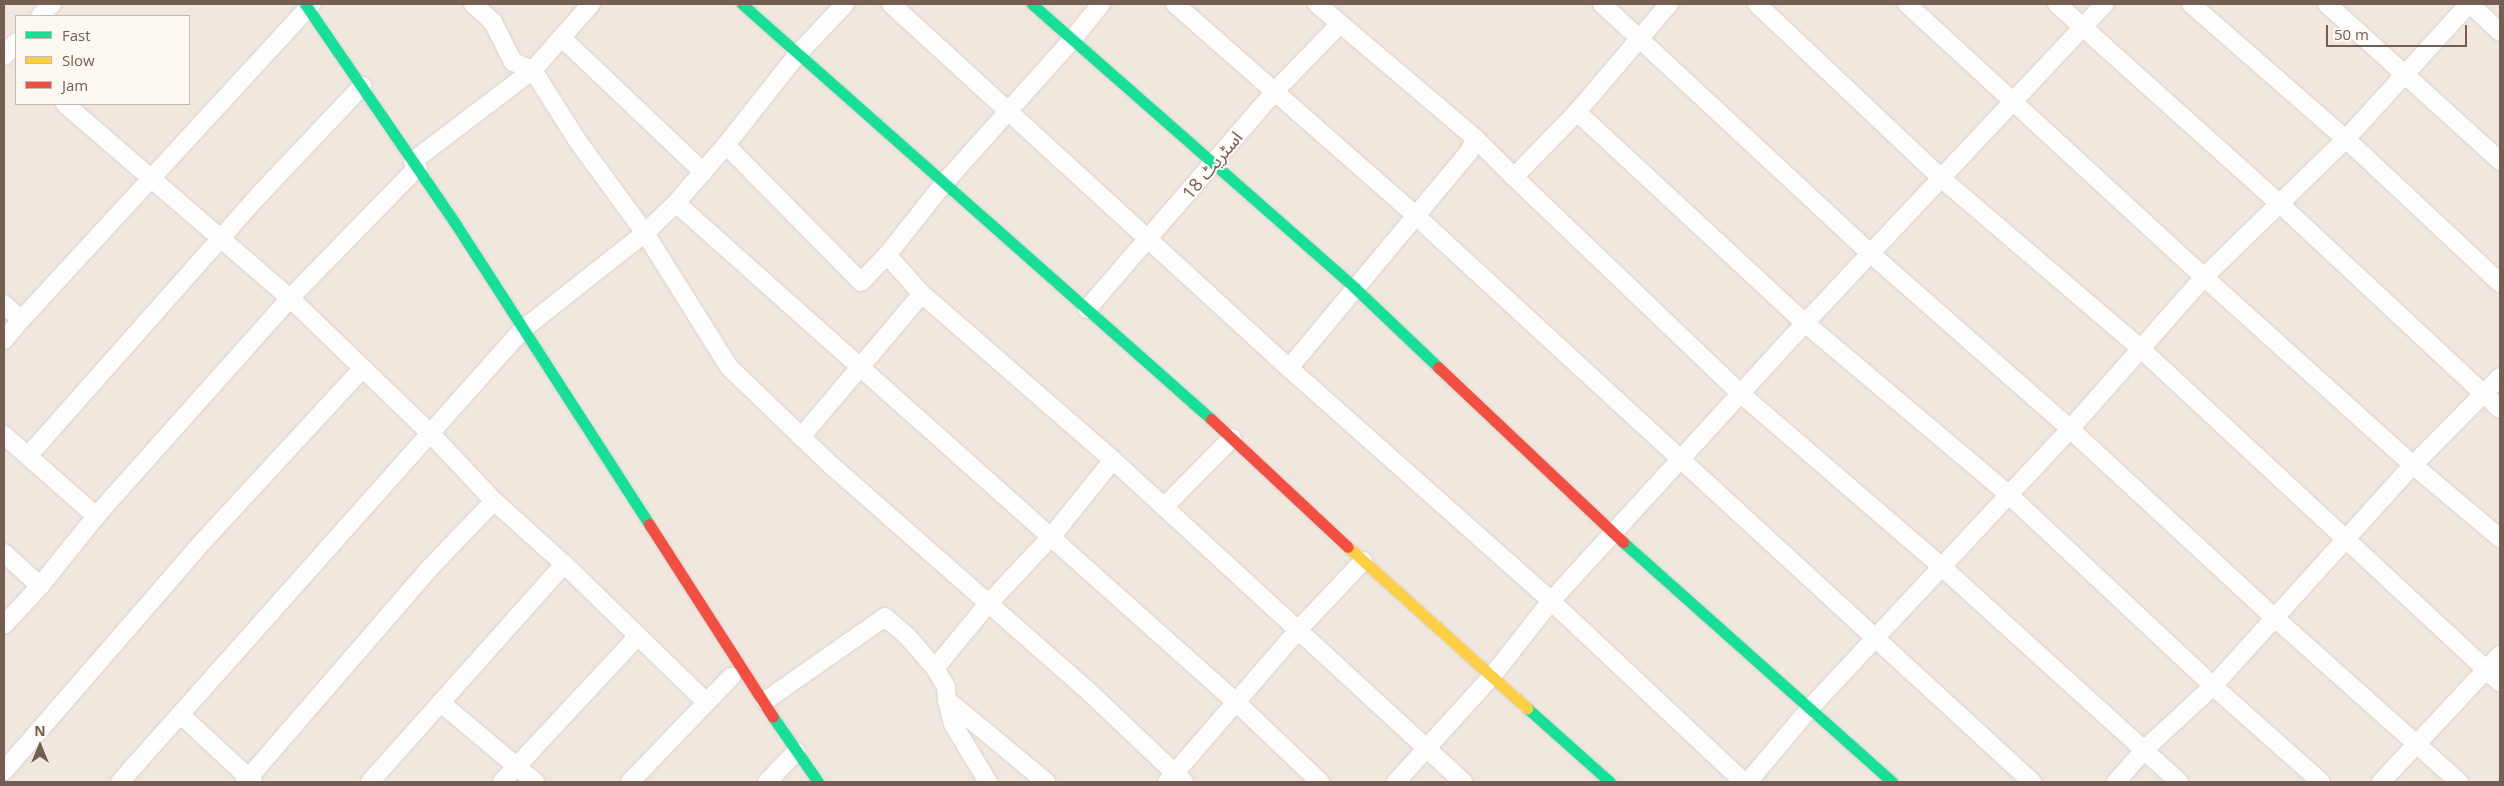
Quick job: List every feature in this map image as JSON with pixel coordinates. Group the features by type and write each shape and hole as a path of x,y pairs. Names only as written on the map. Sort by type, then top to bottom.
{"street":[{"path":"41,15 52,4"},
{"path":"472,4 493,22 513,62 533,70 577,140 645,233 729,367 801,437 1085,688 1175,779 1298,630 1363,561"},
{"path":"4,625 40,586 96,516 290,298 416,164 533,70 591,4"},
{"path":"742,4 797,55 945,182 1232,438 1363,561 1610,782"},
{"path":"120,782 429,432 522,330 645,233 676,203 726,145 797,55 845,4"},
{"path":"891,4 1289,368 1551,601 1746,782 1810,708 2070,429 2204,278 2346,138 2470,4 2500,32"},
{"path":"1032,4 1214,162 1355,288 1613,533 1892,782"},
{"path":"726,145 861,282 887,256 945,182 1072,40 1101,4"},
{"path":"1175,4 1416,216 2032,782"},
{"path":"1317,4 1475,138 1740,394 1942,566 2179,782"},
{"path":"1602,4 1870,253 2070,429 2275,618 2459,782"},
{"path":"1514,177 1577,112 1669,4"},
{"path":"1757,4 1941,178 2140,348 2500,682"},
{"path":"1907,4 2204,278 2413,465 2500,538"},
{"path":"2057,4 2279,203 2500,409"},
{"path":"1396,782 1492,676 1551,601 1805,323 2105,4"},
{"path":"2191,4 2346,138 2500,283"},
{"path":"2327,4 2500,161"},
{"path":"4,340 308,5 416,164 522,330 765,701 796,752 818,782"},
{"name":"اسٹریٹ 18","path":"1087,310 1275,91 1340,24"},
{"path":"562,38 703,172"},
{"path":"28,456 221,238 362,86"},
{"path":"66,105 290,298 429,432 494,501 564,564 706,702"},
{"path":"1577,112 1805,323 2008,494 2213,686 2321,782"},
{"path":"1289,368 1469,152 1475,138"},
{"path":"676,203 1237,703 1320,782"},
{"path":"887,256 922,294 1164,506 1463,782"},
{"path":"801,437 922,294"},
{"path":"4,304 21,320"},
{"path":"4,771 196,549 363,368"},
{"path":"2116,782 2145,750 2213,686 2413,465 2500,377"},
{"path":"4,435 96,516"},
{"path":"1164,506 1232,438"},
{"path":"935,668 988,604 1051,537 1113,460"},
{"path":"181,715 249,781 426,572 494,501"},
{"path":"4,553 40,586"},
{"path":"370,782 564,564"},
{"path":"765,701 885,617 907,636 935,668 946,687 953,724 988,782"},
{"path":"502,782 638,636"},
{"path":"2381,782 2500,655"},
{"path":"630,782 731,677"},
{"path":"947,700 1046,782"},
{"path":"441,703 535,782"},
{"path":"767,782 796,752"}],"shaded area":[{"path":"4,4 2500,4 2500,782 4,782"}],"traffic: fast":[{"path":"305,4 455,223 649,524"},
{"path":"742,4 1211,419"},
{"path":"1032,4 1355,288 1438,367"},
{"path":"1623,542 1892,782"},
{"path":"1527,708 1610,782"},
{"path":"773,717 818,782"}],"traffic: slow":[{"path":"1348,547 1527,708"}],"traffic: jam":[{"path":"1438,367 1623,542"},
{"path":"1211,419 1348,547"},
{"path":"649,524 773,717"}]}
